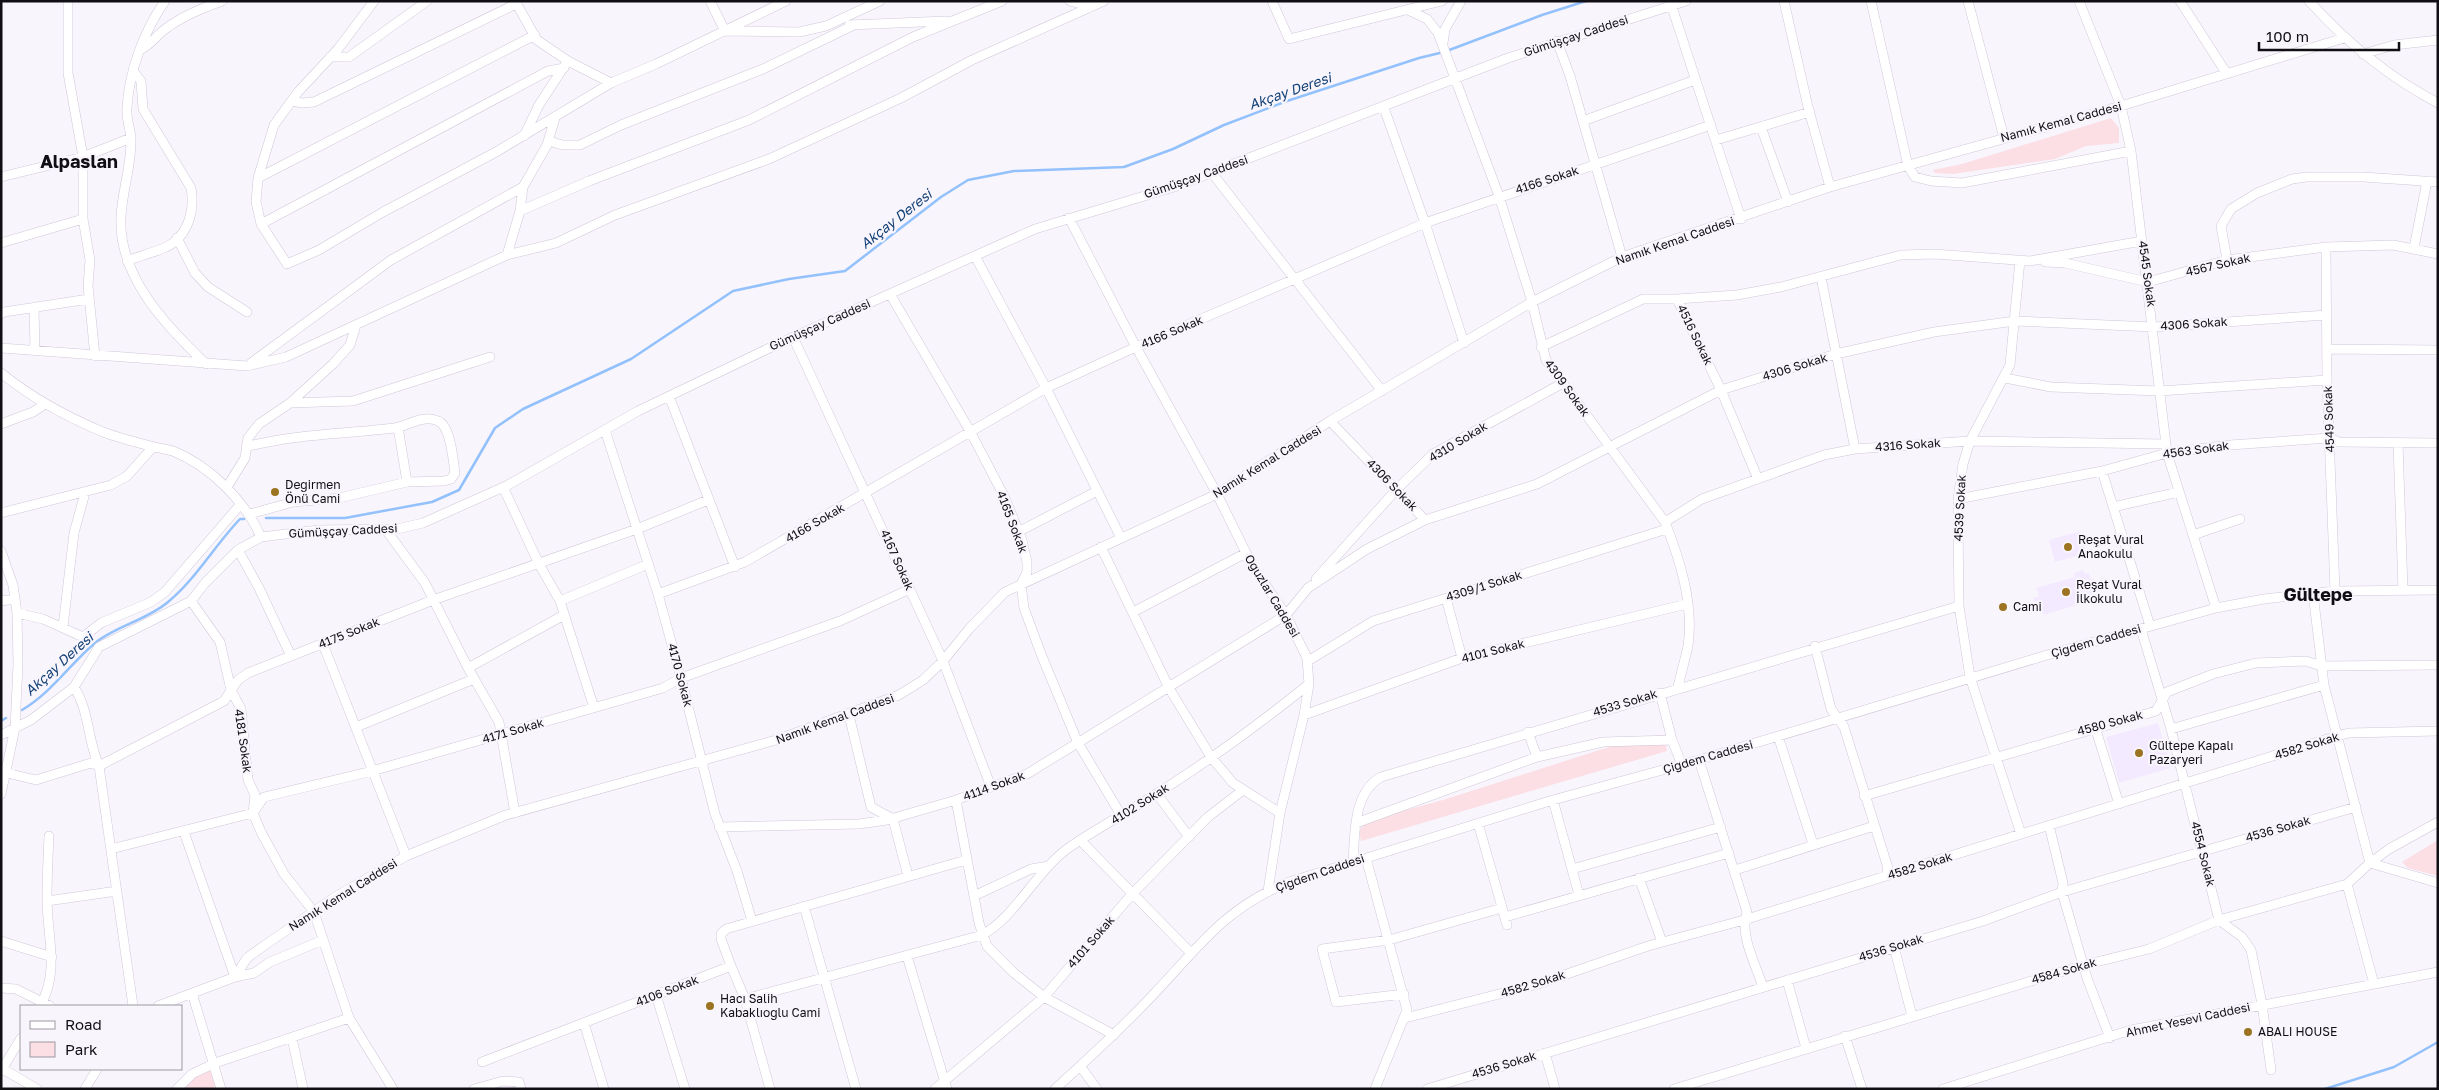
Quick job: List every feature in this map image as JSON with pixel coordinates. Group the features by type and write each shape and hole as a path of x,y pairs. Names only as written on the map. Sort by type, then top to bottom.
{"street":[{"path":"68,1 68,73 83,157 83,219 90,260 88,268 89,299 95,356"},
{"path":"165,1 140,50 133,72 126,109 131,138 121,214 120,237 127,260 145,294 165,323 206,364"},
{"path":"140,50 152,44 165,29 184,16 222,1"},
{"path":"374,1 330,57 292,100 274,125 258,178 256,202 261,224 287,264 319,250 384,212 524,136 611,83 656,64 786,1"},
{"path":"330,57 349,57 427,1"},
{"path":"710,1 725,31"},
{"path":"826,26 880,1"},
{"path":"520,211 589,181 749,120 913,37 1002,1"},
{"path":"1070,1 1091,7"},
{"path":"1,348 246,366 286,357 507,255 556,243 615,215 769,159 902,98 972,60 1104,1"},
{"path":"1272,1 1289,38 1442,1"},
{"path":"1443,46 1445,29 1461,1"},
{"name":"Gümüşçay Caddesi","path":"1,734 48,709 74,687 99,647 191,601 205,583 238,550 261,537 319,530 386,530 423,523 503,488 669,396 792,337 1035,229 1174,187 1557,41 1686,1"},
{"path":"1784,1 1830,187"},
{"path":"1871,1 1908,166 1915,177 1962,183 2131,151"},
{"path":"1968,1 2004,138"},
{"name":"4545 Sokak","path":"2079,1 2121,106 2131,151 2154,327 2159,391 2167,449 2216,608"},
{"path":"2180,1 2227,74"},
{"path":"2309,1 2344,38 2363,54 2394,78 2438,103"},
{"path":"292,100 302,103 314,102 516,3 537,40 566,64 611,83"},
{"path":"1672,4 1741,218"},
{"name":"4309 Sokak","path":"1408,10 1419,14 1430,22 1436,29 1443,46 1454,80 1499,196 1532,302 1541,347 1546,360 1666,525 1679,565 1687,604 1688,645 1678,687"},
{"path":"725,31 799,32 826,26 953,21"},
{"path":"549,141 562,145 580,145 620,125 763,69 854,25"},
{"path":"258,178 535,35"},
{"name":"Namık Kemal Caddesi","path":"235,977 247,958 335,897 406,856 515,812 776,740 849,715 911,689 943,661 969,629 1004,592 1217,494 1330,422 1532,302 1622,257 1830,187 2121,106 2344,38"},
{"path":"2363,54 2394,45 2438,40"},
{"path":"1557,41 1583,121 1622,257"},
{"path":"524,136 540,105 566,64"},
{"path":"261,224 566,64"},
{"path":"127,260 166,248 177,238 193,213 191,188 143,109 141,81 133,72"},
{"path":"1583,121 1695,80"},
{"path":"1384,108 1425,223 1464,343"},
{"path":"1716,140 1810,112"},
{"path":"507,255 520,211 523,187 549,141 556,118"},
{"name":"4166 Sokak","path":"658,594 735,567 867,493 1046,388 1136,347 1425,223 1499,196 1711,125"},
{"path":"1761,126 1788,202"},
{"path":"1,177 83,157 131,138"},
{"path":"1212,173 1382,391"},
{"path":"2227,260 2221,226 2231,210 2257,193 2292,178 2307,176 2363,177 2438,182"},
{"path":"2414,248 2427,181"},
{"path":"246,366 390,260 523,187"},
{"name":"Oğuzlar Caddesi","path":"1068,218 1217,494 1246,554 1286,615 1308,661 1309,684 1304,716 1280,813 1268,891"},
{"path":"1,243 83,219"},
{"path":"177,238 195,273 208,287 247,312"},
{"path":"1677,299 1737,295 1781,287 1821,277 1864,263 1901,255 1968,256 2025,261 2142,241"},
{"name":"4567 Sokak","path":"2025,261 2065,264 2148,282 2227,260 2326,247 2393,245 2438,254"},
{"name":"4549 Sokak","path":"2326,247 2327,380 2335,591"},
{"path":"975,256 1046,388 1121,538"},
{"name":"4539 Sokak","path":"2021,834 1970,678 1959,606 1958,499 1963,464 1970,441 2005,378 2010,365 2025,261"},
{"path":"1821,277 1855,449"},
{"name":"4165 Sokak","path":"890,294 970,431 1004,496 1027,562 1027,572 1021,584 1024,608 1040,654 1078,743 1121,815"},
{"path":"1,314 34,306 89,299"},
{"name":"4516 Sokak","path":"1541,347 1643,299 1677,299 1721,390 1758,479"},
{"path":"34,306 35,351"},
{"name":"4306 Sokak","path":"1330,422 1425,520 1537,484 1611,448 1721,390 1836,354 1934,332 2015,320 2154,327 2328,315"},
{"path":"227,487 245,458 248,438 258,424 290,403 333,364 350,345 356,326"},
{"name":"4167 Sokak","path":"792,337 867,493 943,661 991,787"},
{"path":"2328,349 2438,350"},
{"path":"290,403 353,401 490,357"},
{"path":"1,373 20,389 90,426 153,447 172,451 184,458 227,487 250,514 261,537"},
{"path":"2005,378 2051,387 2159,391 2327,380"},
{"name":"4310 Sokak","path":"1286,615 1396,490 1433,454 1563,383"},
{"path":"669,396 735,567"},
{"path":"1,424 33,412 46,404"},
{"path":"246,447 270,440 398,427 421,419 438,420 444,425 455,473 451,479 444,481 408,482 339,498 293,502 250,514"},
{"path":"398,427 408,482"},
{"name":"4170 Sokak","path":"605,430 658,594 720,827 737,871 752,921"},
{"name":"4563 Sokak","path":"1958,499 2102,471 2167,449 2329,438 2338,442 2438,443"},
{"name":"4316 Sokak","path":"1666,525 1702,499 1824,455 1855,449 1970,441 2167,449"},
{"path":"2398,443 2403,590"},
{"path":"1,513 111,485 127,476 153,447"},
{"name":"4554 Sokak","path":"2102,471 2145,627 2163,702 2172,729 2219,920"},
{"path":"503,488 539,564 560,601 594,708"},
{"path":"1018,532 1097,491"},
{"path":"2113,507 2179,492"},
{"path":"63,626 74,533 85,493"},
{"name":"4175 Sokak","path":"7,773 36,780 91,763 99,766 224,701 238,680 248,673 433,600 638,529 708,500"},
{"path":"17,613 63,626 83,636 101,623 151,602 165,592 240,504"},
{"path":"2192,535 2240,519"},
{"name":"4310 Sokak","path":"1308,588 1367,549 1425,520"},
{"name":"4309/1 Sokak","path":"1308,661 1373,621 1666,525"},
{"path":"386,530 425,583 468,668 499,722 515,812"},
{"path":"1101,547 1169,688 1211,757 1233,783 1280,813"},
{"path":"238,550 259,588 290,656"},
{"path":"1,551 13,585 17,613 18,665 15,728 7,773 1,794"},
{"path":"1133,612 1246,554"},
{"path":"560,601 648,564"},
{"name":"4171 Sokak","path":"253,813 264,797 372,771 663,688 681,678 840,621 910,589"},
{"name":"Çiğdem Caddesi","path":"1054,1089 1114,1035 1220,922 1268,891 1478,822 1682,765 1970,678 2216,608 2335,591 2438,590"},
{"path":"2313,593 2324,685 2370,863 2438,883"},
{"path":"1446,598 1462,658"},
{"path":"1,601 15,599"},
{"name":"4181 Sokak","path":"191,601 220,642 231,690 241,709 248,780 255,795 253,813 268,848 284,874 314,912 349,1018 393,1089"},
{"name":"4101 Sokak","path":"1304,716 1462,658 1687,604"},
{"name":"4533 Sokak","path":"1352,862 1356,823 1362,797 1372,782 1380,777 1815,646 1959,606"},
{"path":"468,668 564,615"},
{"name":"4114 Sokak","path":"720,827 860,824 893,818 956,800 1027,774 1286,615"},
{"path":"323,644 406,856"},
{"path":"1815,646 1832,709 1844,728 1888,868 1886,876"},
{"name":"4580 Sokak","path":"1864,796 1995,756 2156,711 2168,692 2213,674 2256,663 2306,661 2321,666 2438,665"},
{"path":"356,727 474,679"},
{"name":"4102 Sokak","path":"982,935 993,929 1049,866 1066,850 1157,794 1251,730 1309,684"},
{"path":"2172,729 2324,685"},
{"path":"74,687 84,701 92,750 99,766 133,1005"},
{"path":"1660,693 1672,740 1682,765"},
{"path":"849,715 871,808 893,818 908,876"},
{"path":"2095,727 2119,804"},
{"name":"4582 Sokak","path":"1405,1018 1538,984 1662,942 1744,920 2337,736 2349,733 2438,731"},
{"path":"1528,732 1537,757"},
{"path":"1778,736 1813,844"},
{"path":"1356,823 1537,757 1603,742 1672,740"},
{"path":"1699,760 1747,912 1744,920 1745,931 1763,987"},
{"name":"4101 Sokak","path":"935,1089 946,1085 1044,997 1132,894 1208,817 1243,790"},
{"path":"1157,794 1189,837"},
{"path":"956,800 966,860 982,935 988,946 1004,964 1044,997 1114,1035"},
{"path":"1553,800 1579,896"},
{"name":"4536 Sokak","path":"1427,1089 1983,921 2062,892 2356,807"},
{"path":"111,849 253,813"},
{"path":"1478,822 1505,917"},
{"name":"4584 Sokak","path":"1674,1089 2084,965 2148,949 2219,920 2347,884 2389,849 2438,822"},
{"path":"2049,825 2063,883 2062,892 2084,965 2086,978 2110,1038"},
{"path":"1735,870 1874,826"},
{"path":"1572,869 1721,827"},
{"path":"184,832 235,977"},
{"path":"1,988 16,989 44,1005 48,991 52,957 47,901 49,836"},
{"path":"1081,841 1191,953"},
{"path":"1404,994 1336,1002 1322,948 1388,940 1505,917 1729,853"},
{"path":"1366,858 1407,1010 1375,1089"},
{"path":"770,1089 745,999 731,966 721,934 726,930 752,921 966,860"},
{"path":"974,896 1031,869 1049,866"},
{"path":"1639,878 1662,942"},
{"path":"2347,884 2374,984"},
{"path":"47,901 117,892"},
{"path":"804,906 826,977 856,1089"},
{"path":"2219,920 2248,944 2262,1004 2271,1070"},
{"path":"745,999 982,935"},
{"path":"161,1005 235,977 254,972 270,962 323,940"},
{"path":"1,941 52,957"},
{"path":"1894,948 1912,1016"},
{"path":"907,956 946,1085"},
{"name":"4106 Sokak","path":"482,1062 731,966"},
{"name":"Ahmet Yesevi Caddesi","path":"1943,1089 2131,1030 2438,972"},
{"path":"1787,980 1806,1048"},
{"path":"192,993 222,1089"},
{"path":"656,995 685,1089"},
{"path":"177,1089 192,1074 215,1063 349,1018"},
{"path":"584,1023 604,1089"},
{"path":"1845,1036 1862,1089"},
{"path":"292,1038 303,1089"},
{"path":"20,1040 2,1070 37,1089"},
{"path":"1545,1053 1555,1089"},
{"path":"1080,1066 1096,1089"},
{"path":"85,1089 96,1070"},
{"path":"474,1089 504,1081 520,1086"}],"shaded area":[{"name":"Reşat Vural Anaokulu","path":"2080,531 2087,553 2055,562 2049,540"},
{"name":"Reşat Vural İlkokulu","path":"2083,570 2085,574 2089,573 2096,596 2085,599 2086,602 2044,615 2043,612 2037,613 2033,598 2039,596 2036,588 2075,577 2074,573"},
{"name":"Gültepe Kapalı Pazaryeri","path":"2158,723 2171,768 2119,783 2106,737"}],"green space":[{"path":"2111,118 2119,128 2119,143 2086,146 2055,159 1953,174 1935,173 1933,170 1962,164"},
{"path":"1664,735 1667,751 1361,841 1359,831 1365,823 1381,817 1443,800 1634,739"},
{"path":"2438,840 2438,876 2408,868 2402,862"},
{"path":"210,1070 216,1089 183,1089 191,1079"}],"waterway":[{"name":"Akçay Deresi","path":"266,518 345,518 432,502 459,490 495,428 523,409 631,359 733,291 789,279 845,271 941,197 968,180 1014,171 1124,167 1173,149 1224,125 1287,101 1419,58 1444,52 1542,15 1586,1"},
{"name":"Akçay Deresi","path":"22,710 51,687 86,651 103,637 151,614 168,602 188,583 240,519 244,519"},
{"name":"Akçay Deresi","path":"1,721 6,718"},
{"path":"2325,1089 2394,1067 2438,1042"}],"place":[{"name":"Değirmen Önü Cami","path":"275,492"},
{"name":"Reşat Vural Anaokulu","path":"2068,547"},
{"name":"Reşat Vural İlkokulu","path":"2066,592"},
{"name":"Cami","path":"2003,607"},
{"name":"Gültepe Kapalı Pazaryeri","path":"2139,753"},
{"name":"Hacı Salih Kabaklıoğlu Cami","path":"710,1006"},
{"name":"ABALI HOUSE","path":"2248,1032"}],"district":[{"name":"Alpaslan","path":"79,162"},
{"name":"Gültepe","path":"2318,595"}]}
